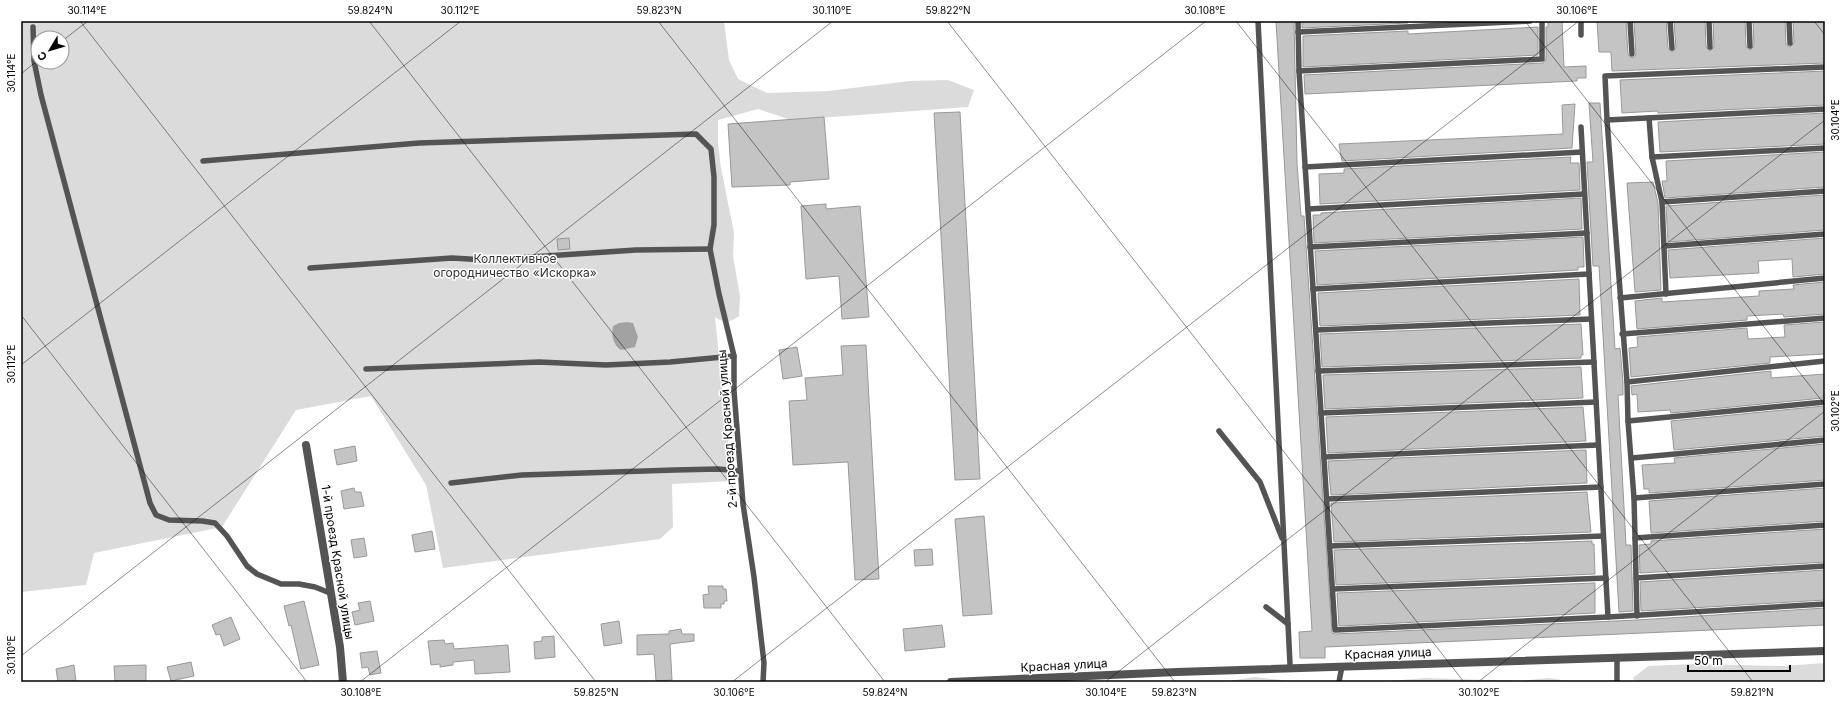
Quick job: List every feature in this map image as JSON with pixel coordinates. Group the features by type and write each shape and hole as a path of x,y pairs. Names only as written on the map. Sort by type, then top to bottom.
{"street":[{"name":"1-й проезд Красной улицы","path":"306,446 340,647 343,682"},
{"name":"Красная улица","path":"951,682 1082,679 1290,666 1342,666 1825,651"}],"lane":[{"path":"1258,21 1290,666"},
{"path":"1298,21 1299,71 1335,630 1637,616 1825,604"},
{"path":"1298,32 1530,21"},
{"path":"1299,71 1542,59 1542,21"},
{"path":"1580,21 1581,35"},
{"path":"1630,21 1632,54"},
{"path":"1670,21 1672,48"},
{"path":"1709,21 1710,47"},
{"path":"1749,21 1750,46"},
{"path":"1789,21 1790,43"},
{"path":"33,27 34,61 41,95 150,504 156,515 169,520 215,523 227,536 247,566 257,574 282,584 299,584 315,587 330,593"},
{"path":"1637,616 1632,458 1628,421 1627,382 1622,334 1605,76 1825,67"},
{"path":"1607,120 1825,109"},
{"path":"1649,118 1652,157 1662,202 1666,294"},
{"path":"1581,128 1608,617"},
{"name":"2-й проезд Красной улицы","path":"203,161 419,143 696,134 711,148 712,156 714,177 714,225 710,249 719,294 730,332 734,356 734,391 740,471 764,663 764,682"},
{"path":"1652,157 1825,148"},
{"path":"1305,167 1582,152"},
{"path":"1662,202 1825,191"},
{"path":"1308,209 1584,194"},
{"path":"1310,247 1587,233"},
{"path":"1665,246 1825,234"},
{"path":"310,268 452,258 486,260 636,250 710,249"},
{"path":"1313,289 1589,274"},
{"path":"1620,298 1825,278"},
{"path":"1622,334 1825,318"},
{"path":"1316,330 1591,319"},
{"path":"366,369 539,362 606,365 670,362 734,356"},
{"path":"1627,382 1825,361"},
{"path":"1318,371 1594,362"},
{"path":"1321,413 1596,402"},
{"path":"1628,421 1825,402"},
{"path":"1218,431 1260,482 1284,543"},
{"path":"1632,458 1825,440"},
{"path":"1324,457 1598,445"},
{"path":"451,483 522,475 718,469 740,471"},
{"path":"1634,498 1825,484"},
{"path":"1327,499 1601,487"},
{"path":"1635,538 1825,525"},
{"path":"1330,546 1603,536"},
{"path":"1636,578 1825,566"},
{"path":"1333,589 1606,578"},
{"path":"1266,607 1288,624"},
{"path":"1617,658 1618,682"},
{"path":"1339,682 1342,666"}],"green space":[{"name":"Коллективное огородничество «Искорка»","path":"21,21 724,21 729,60 738,79 767,93 828,91 910,81 948,80 974,90 968,107 791,120 758,109 718,120 718,143 721,168 734,233 733,256 740,296 739,316 733,320 727,321 715,317 732,481 672,484 673,527 660,539 443,568 426,485 371,396 296,410 222,527 94,553 86,585 21,592"},
{"path":"1825,663 1825,682 1635,682 1633,678 1648,666 1694,664 1783,666"},
{"path":"1255,677 1299,682 1222,682"},
{"path":"1426,678 1520,681 1549,678 1576,682 1377,682"}],"shaded area":[{"path":"619,323 633,323 638,337 635,347 621,350 613,340 613,326"}],"building":[{"path":"1276,21 1294,21 1297,164 1301,216 1304,216 1332,633 1637,620 1825,608 1825,625 1325,647 1325,658 1300,658 1299,632 1312,631"},
{"path":"1302,21 1408,21 1408,23 1302,28"},
{"path":"1548,21 1562,21 1564,67 1586,66 1586,78 1577,78 1577,81 1305,94 1304,75 1543,63 1546,59 1546,27 1548,27"},
{"path":"1597,21 1626,21 1628,54 1632,58 1635,57 1636,54 1634,21 1666,21 1668,48 1672,52 1676,48 1674,21 1705,21 1706,47 1710,51 1714,47 1713,21 1745,21 1746,46 1750,50 1754,46 1753,21 1785,21 1786,44 1790,47 1794,43 1793,21 1824,21 1825,63 1612,71 1611,52 1599,52"},
{"path":"1538,27 1538,55 1303,67 1303,36 1408,31 1408,34"},
{"path":"1825,71 1825,105 1658,113 1658,111 1622,113 1620,80"},
{"path":"1589,103 1600,103 1615,349 1620,348 1623,382 1623,395 1618,395 1626,545 1631,545 1633,611 1619,612 1599,266 1593,266 1587,162 1593,162"},
{"path":"1575,104 1572,148 1342,161 1339,144 1563,134 1562,105"},
{"path":"960,112 980,479 955,480 934,113"},
{"path":"1825,113 1825,144 1660,152 1658,122"},
{"path":"824,117 829,179 790,182 790,185 732,187 728,124"},
{"path":"1825,152 1825,187 1665,198 1662,181 1667,181 1666,161"},
{"path":"1571,157 1570,163 1579,163 1580,190 1320,204 1319,174 1344,173 1344,169"},
{"path":"1653,182 1658,203 1661,290 1635,292 1627,183"},
{"path":"1825,195 1825,230 1668,242 1666,206"},
{"path":"1581,198 1582,229 1314,243 1313,215 1321,215 1321,213"},
{"path":"826,204 826,209 860,206 869,317 842,319 839,276 806,279 801,206"},
{"path":"1583,237 1584,267 1578,267 1578,270 1317,285 1315,251"},
{"path":"569,238 570,249 558,250 557,239"},
{"path":"1825,238 1825,274 1793,277 1792,259 1758,261 1759,273 1670,278 1668,250"},
{"path":"1579,279 1580,315 1320,326 1318,293"},
{"path":"1825,282 1825,314 1784,317 1783,314 1747,316 1747,320 1637,329 1635,301 1662,298 1662,302 1759,296 1759,291 1794,289 1793,285"},
{"path":"1825,322 1825,354 1770,357 1770,363 1631,377 1629,348 1638,347 1637,337 1747,328 1748,339 1785,337 1784,325"},
{"path":"1581,324 1583,355 1581,355 1581,358 1322,367 1320,334"},
{"path":"866,345 879,579 855,580 848,462 793,465 789,401 807,400 805,378 843,375 841,346"},
{"path":"797,347 802,376 783,379 779,350"},
{"path":"1581,367 1583,398 1325,409 1323,375"},
{"path":"1771,371 1771,378 1825,374 1825,394 1823,395 1823,398 1671,413 1670,410 1638,412 1637,394 1632,395 1631,386"},
{"path":"1824,406 1825,436 1674,450 1671,421"},
{"path":"1583,407 1586,441 1328,453 1326,417"},
{"path":"1825,444 1825,480 1649,493 1649,489 1644,489 1642,465 1675,463 1674,458"},
{"path":"355,446 357,461 337,465 334,450"},
{"path":"1586,450 1587,483 1331,495 1328,461"},
{"path":"354,488 355,492 361,492 364,506 344,509 341,491"},
{"path":"1825,488 1825,521 1651,533 1649,501"},
{"path":"1587,492 1591,532 1334,542 1331,503"},
{"path":"984,516 992,614 963,616 955,519"},
{"path":"1825,529 1825,562 1640,573 1639,545 1651,544 1651,541"},
{"path":"432,531 435,549 415,552 412,535"},
{"path":"364,538 367,556 354,558 351,540"},
{"path":"1592,541 1592,544 1594,544 1595,574 1336,585 1334,550"},
{"path":"932,549 933,565 915,566 914,550"},
{"path":"1825,570 1825,600 1641,611 1640,582"},
{"path":"1595,583 1595,613 1339,626 1337,593"},
{"path":"708,586 723,586 723,589 726,589 727,601 724,601 724,604 721,604 721,608 704,608 703,595 709,594"},
{"path":"304,601 319,665 301,669 291,625 289,626 284,606"},
{"path":"370,601 374,621 355,625 352,612 360,610 358,603"},
{"path":"231,617 240,639 224,646 220,634 216,635 212,625"},
{"path":"619,621 622,643 604,646 601,624"},
{"path":"942,625 945,647 905,651 903,629"},
{"path":"681,629 682,634 694,634 694,641 670,644 672,680 656,681 654,654 637,655 637,635 669,634 669,631"},
{"path":"554,636 555,657 535,659 534,642 542,641 542,637"},
{"path":"444,640 445,644 453,643 454,649 508,645 510,672 475,674 474,660 453,662 453,665 440,667 440,664 431,665 428,641"},
{"path":"377,651 381,673 370,675 368,667 362,668 360,653"},
{"path":"191,662 194,676 171,681 167,667"},
{"path":"74,665 76,682 58,682 56,669"},
{"path":"146,665 146,682 115,682 114,666"}]}
